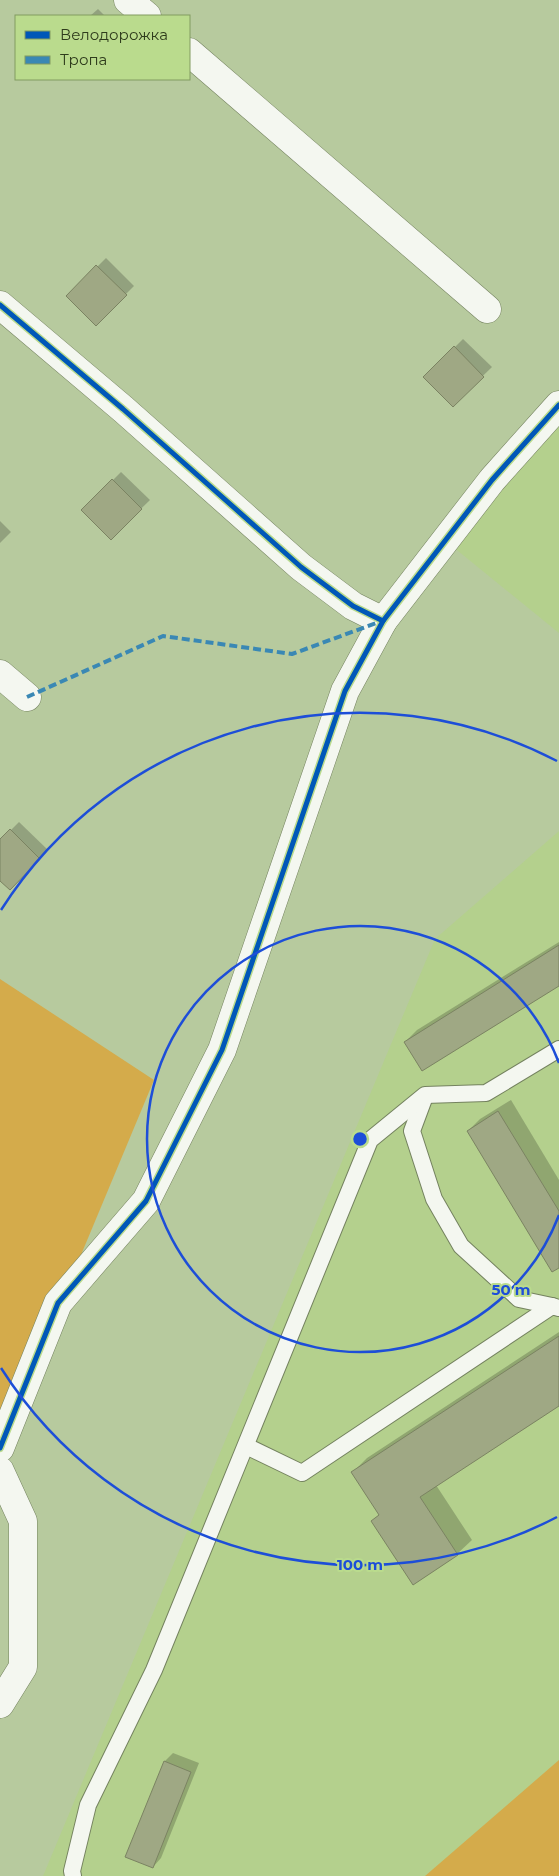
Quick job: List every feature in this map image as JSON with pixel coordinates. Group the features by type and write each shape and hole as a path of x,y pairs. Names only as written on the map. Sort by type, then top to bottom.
{"street":[{"path":"128,0 146,15"},
{"path":"190,53 487,309"},
{"path":"0,305 123,409 301,567 353,606 383,621"},
{"path":"0,1448 58,1303 146,1201 222,1050 345,691 383,621 492,480 559,406"},
{"path":"0,674 27,697"},
{"path":"0,1471 24,1521 23,1667 0,1704"}],"lane":[{"path":"73,1876 72,1871 88,1804 154,1670 370,1140 426,1095 486,1093 559,1049"},
{"path":"426,1095 412,1131 434,1199 461,1246 519,1299 556,1307"},
{"path":"246,1446 302,1473 556,1307"}],"shaded area":[{"path":"559,412 559,633 447,542"},
{"path":"559,831 559,1876 43,1876 435,939"},
{"path":"0,979 154,1080 0,1449"},
{"path":"559,1760 559,1876 425,1876"}],"building":[{"path":"96,265 127,295 96,326 66,296"},
{"path":"454,346 484,377 453,407 423,377"},
{"path":"112,479 142,509 111,540 81,510"},
{"path":"10,829 40,859 10,890 0,881 0,839"},
{"path":"559,945 559,986 422,1071 404,1042"},
{"path":"498,1111 559,1211 559,1268 552,1272 467,1131"},
{"path":"559,1336 559,1406 420,1497 458,1555 413,1585 371,1521 379,1515 351,1472"},
{"path":"164,1761 191,1772 153,1868 125,1857"}],"marked path":[{"path":"27,697 163,636 292,654 382,621"}],"cycle path":[{"path":"0,305 123,409 301,567 353,606 383,621"},
{"path":"0,1448 58,1303 146,1201 222,1050 345,691 383,621 492,480 559,405"}]}
